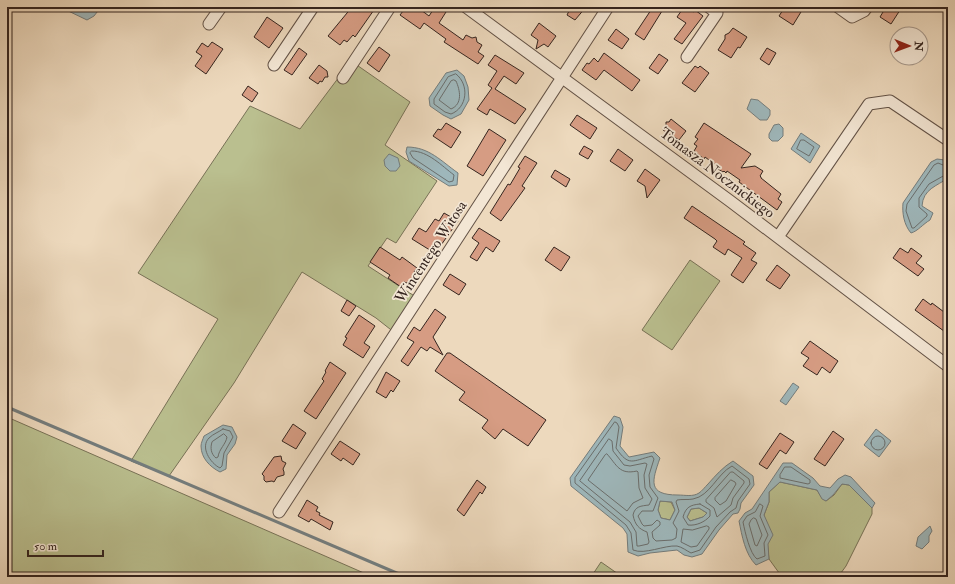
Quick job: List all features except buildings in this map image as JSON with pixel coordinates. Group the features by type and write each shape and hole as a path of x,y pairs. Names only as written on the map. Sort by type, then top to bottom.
{"street":[{"path":"209,24 221,7"},
{"path":"274,65 313,7"},
{"path":"343,78 390,7"},
{"name":"Tomasza Nocznickiego","path":"466,7 778,237 948,366"},
{"name":"Wincentego Witosa","path":"279,512 608,7"},
{"path":"688,57 717,13 710,7"},
{"path":"838,7 852,17 864,11 867,7"},
{"path":"778,237 869,104 890,101 948,140"}],"green space":[{"path":"351,61 410,102 385,145 437,181 396,243 387,238 368,266 416,297 395,333 376,318 302,272 234,383 169,476 131,461 218,319 138,273 250,106 300,129"},
{"path":"690,260 720,281 672,350 642,330"},
{"path":"7,417 373,577 7,577"},
{"path":"780,482 817,490 826,501 834,495 842,484 849,485 872,508 872,514 846,566 838,577 782,577 769,559 764,515 769,502 769,492"},
{"path":"660,501 671,502 675,510 670,520 661,518 658,510"},
{"path":"699,508 707,513 703,517 690,521 687,517 691,509"},
{"path":"601,562 621,576 591,577"}],"water":[{"path":"60,7 101,7 94,16 87,20"},
{"path":"457,70 464,76 468,87 469,100 461,114 451,119 430,106 429,98 446,73"},
{"path":"751,99 758,100 770,110 770,115 767,120 760,120 747,109"},
{"path":"779,124 783,128 783,136 778,141 772,141 769,138 769,134 774,125"},
{"path":"801,133 820,146 810,163 791,149"},
{"path":"407,147 422,149 428,152 458,173 457,185 449,186 409,161 406,152"},
{"path":"389,154 398,158 400,166 396,171 390,171 385,166 384,160"},
{"path":"937,159 945,160 948,167 948,178 931,189 925,196 922,206 933,213 930,220 911,233 904,219 903,203 931,162"},
{"path":"793,383 799,387 786,405 780,401"},
{"path":"614,416 620,418 623,427 620,446 629,457 654,452 660,458 655,473 654,485 661,492 686,495 697,494 717,474 733,461 753,476 754,485 741,503 738,513 733,514 719,530 702,554 692,557 684,555 677,550 638,556 628,552 627,534 623,528 571,486 570,478","holes":["660,501 672,502 675,510 670,520 661,518 658,510","699,508 707,513 703,517 690,521 687,517 691,509"]},
{"path":"223,425 232,427 237,437 235,444 227,455 226,469 220,472 213,468 204,458 201,446 204,436"},
{"path":"876,429 891,441 879,457 864,445"},
{"path":"783,463 792,463 813,478 820,486 830,488 838,479 845,475 851,477 875,503 872,508 849,485 842,484 826,501 822,499 817,490 780,482 769,492 769,502 764,515 773,535 768,544 769,559 756,565 749,556 739,521 745,513 752,509"},
{"path":"930,526 932,531 929,536 929,542 922,549 916,546 918,537"}],"waterway":[{"path":"7,407 406,577"}]}
